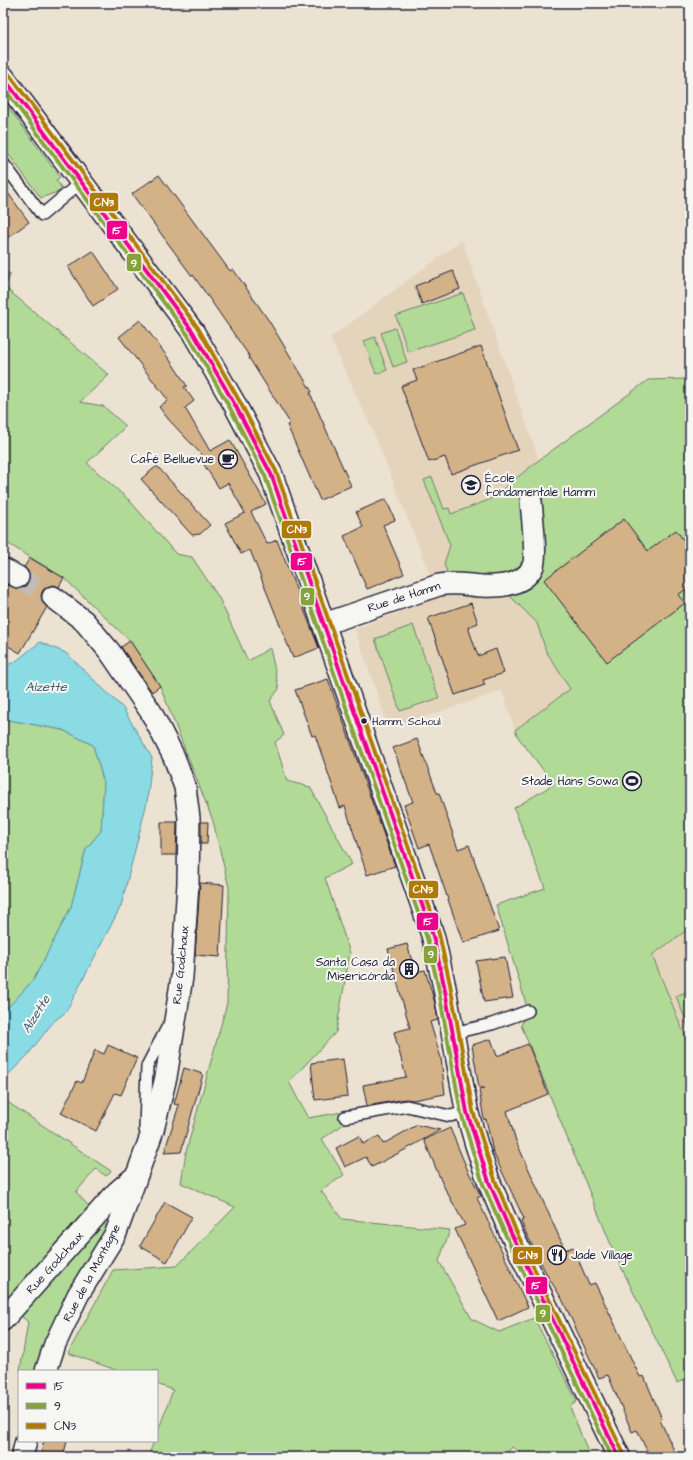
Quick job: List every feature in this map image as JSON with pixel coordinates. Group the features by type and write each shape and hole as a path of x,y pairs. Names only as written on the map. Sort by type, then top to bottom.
{"main road":[{"path":"3,77 193,332 235,405 271,474 433,936 444,985 468,1112 476,1143 489,1182 515,1240 619,1457"}],"street":[{"name":"Rue de Hamm","path":"324,624 439,584 451,583 482,586 513,584 526,577 534,565 531,501"},
{"name":"Rue Godchaux","path":"3,1320 117,1192 137,1175 153,1130 166,1077 182,977 188,883 189,818 185,787 174,757 151,712 110,652 84,621 53,598"},
{"name":"Rue de la Montagne","path":"46,1370 55,1344 78,1295 116,1233 137,1175"},
{"path":"22,1457 26,1442"}],"lane":[{"path":"3,163 42,215 81,182"},
{"path":"453,1033 492,1024 528,1010"},
{"path":"344,1117 408,1106 450,1116 468,1112"}],"shaded area":[{"name":"École fondamentale Hamm","path":"462,240 539,460 489,500 451,514 444,510 432,477 425,480 450,545 444,564 499,585 537,623 546,651 570,689 515,730 502,691 389,729 355,629 439,597 375,436 330,338"},
{"path":"690,928 690,1048 652,955"}],"green space":[{"path":"3,100 60,177 56,180 63,190 41,198 3,147"},
{"path":"3,272 11,274 4,287 109,375 80,402 103,406 126,426 87,463 130,501 176,554 192,557 219,598 248,661 270,648 279,689 270,701 284,735 275,742 287,781 310,787 352,864 325,878 350,953 336,1032 289,1082 308,1118 342,1112 347,1122 322,1139 344,1175 321,1191 342,1219 450,1230 439,1261 472,1319 499,1332 534,1318 577,1401 570,1407 590,1457 528,1457 512,1447 504,1457 148,1457 154,1442 158,1442 158,1431 173,1390 158,1384 158,1370 116,1370 68,1353 113,1270 177,1266 235,1207 181,1183 186,1152 227,1003 229,888 213,821 160,686 130,641 64,578 7,543 3,543"},
{"path":"463,293 475,330 408,352 396,316"},
{"path":"395,328 407,362 393,367 381,333"},
{"path":"375,337 387,370 376,374 364,341"},
{"path":"685,379 690,386 690,928 652,955 690,1048 690,1377 677,1383 614,1252 521,1025 528,1010 496,905 545,888 514,808 554,784 518,737 515,730 570,689 546,651 537,623 499,585 451,583 444,564 450,545 424,480 432,477 444,509 449,508 451,514 489,500 539,460 648,380"},
{"path":"413,625 439,698 400,711 375,639"},
{"path":"3,719 63,730 93,745 104,783 101,831 86,849 71,907 34,979 3,1013"},
{"path":"688,991 690,996 690,1031 676,996"},
{"path":"3,1099 111,1171 106,1176 96,1169 76,1192 110,1230 40,1370 20,1370 28,1322 13,1309 3,1320"}],"water":[{"name":"Alzette","path":"40,642 66,653 123,708 152,758 147,802 121,906 66,1012 53,1022 27,1056 3,1080 3,1013 34,979 71,907 86,849 101,831 104,783 93,745 63,730 3,719 3,667 16,661"}],"building":[{"path":"159,175 230,271 233,269 269,321 312,392 310,393 351,486 320,500 287,425 290,423 249,358 250,357 193,275 192,276 132,194"},
{"path":"3,186 29,222 3,241"},
{"path":"93,251 118,289 93,306 68,267"},
{"path":"453,271 460,289 422,304 415,286"},
{"path":"140,320 187,386 184,387 194,401 185,408 210,451 230,440 266,504 251,512 267,544 277,540 319,648 293,658 250,550 241,554 225,523 245,513 228,483 219,488 199,457 202,455 169,420 159,407 168,400 119,337"},
{"path":"481,346 518,450 451,474 445,457 429,462 401,386 417,380 413,370"},
{"path":"157,466 210,525 200,534 192,535 141,479"},
{"path":"386,499 395,520 383,525 404,574 367,589 344,536 363,527 356,512"},
{"path":"624,519 648,551 676,530 690,549 690,586 678,595 685,603 607,662 544,580"},
{"path":"30,558 64,578 59,587 54,585 43,590 41,595 42,601 47,607 20,653 3,643 3,583 18,589 25,587 29,582 30,577 28,571 24,567"},
{"path":"471,603 478,623 468,627 478,656 496,649 504,673 483,680 485,685 455,695 428,618"},
{"path":"130,641 160,686 152,692 121,647"},
{"path":"328,679 395,866 367,875 345,806 340,808 315,735 312,736 295,690"},
{"path":"417,739 437,793 439,793 458,849 469,845 499,931 463,943 429,844 419,848 404,805 413,802 393,748"},
{"path":"161,822 177,822 176,855 161,855"},
{"path":"201,822 208,822 207,844 201,844"},
{"path":"200,883 224,885 220,957 195,955"},
{"path":"407,944 415,972 425,970 435,1003 438,1020 430,1022 441,1058 445,1094 367,1106 363,1085 406,1077 394,1032 410,1028 388,949"},
{"path":"505,957 513,998 484,1002 476,961"},
{"path":"491,1039 497,1056 528,1044 548,1094 507,1111 516,1141 565,1250 573,1247 589,1285 595,1283 640,1377 644,1376 662,1419 660,1420 677,1457 650,1457 637,1430 632,1432 608,1375 599,1378 562,1299 547,1275 525,1231 521,1221 524,1219 493,1152 486,1119 484,1120 479,1090 484,1088 479,1088 472,1045"},
{"path":"108,1045 137,1058 121,1095 115,1093 96,1131 61,1113 77,1081 82,1083 95,1050 104,1054"},
{"path":"343,1059 348,1096 315,1100 311,1063"},
{"path":"184,1068 203,1074 181,1152 164,1153 179,1105 174,1104"},
{"path":"417,1125 440,1130 372,1167 366,1157 345,1167 336,1148 359,1136 363,1144 379,1136 383,1144"},
{"path":"450,1128 468,1171 481,1196 477,1198 528,1307 498,1321 455,1229 465,1225 443,1185 424,1140"},
{"path":"165,1202 192,1217 167,1262 140,1246"},
{"path":"44,1442 67,1442 63,1457 40,1457"}],"tunnel":[{"path":"18,577 53,597"}],"transit line":[{"name":"CN3","path":"8,73 198,328 240,402 276,471 439,934 450,984 473,1111 495,1180 516,1231 624,1454"},
{"name":"15","path":"3,77 193,332 235,405 271,474 433,936 444,985 467,1112 489,1182 511,1233 619,1457"},
{"name":"9","path":"3,87 188,335 230,408 265,476 427,938 438,986 461,1113 483,1184 506,1236 612,1457"}],"place":[{"name":"Café Belluevue","path":"228,459"},
{"name":"École fondamentale Hamm","path":"471,485"},
{"name":"Hamm, Schoul","path":"364,721"},
{"name":"Stade Hans Sowa","path":"632,781"},
{"name":"Santa Casa da Misericórdia","path":"409,969"},
{"name":"Jade Village","path":"557,1255"}]}
